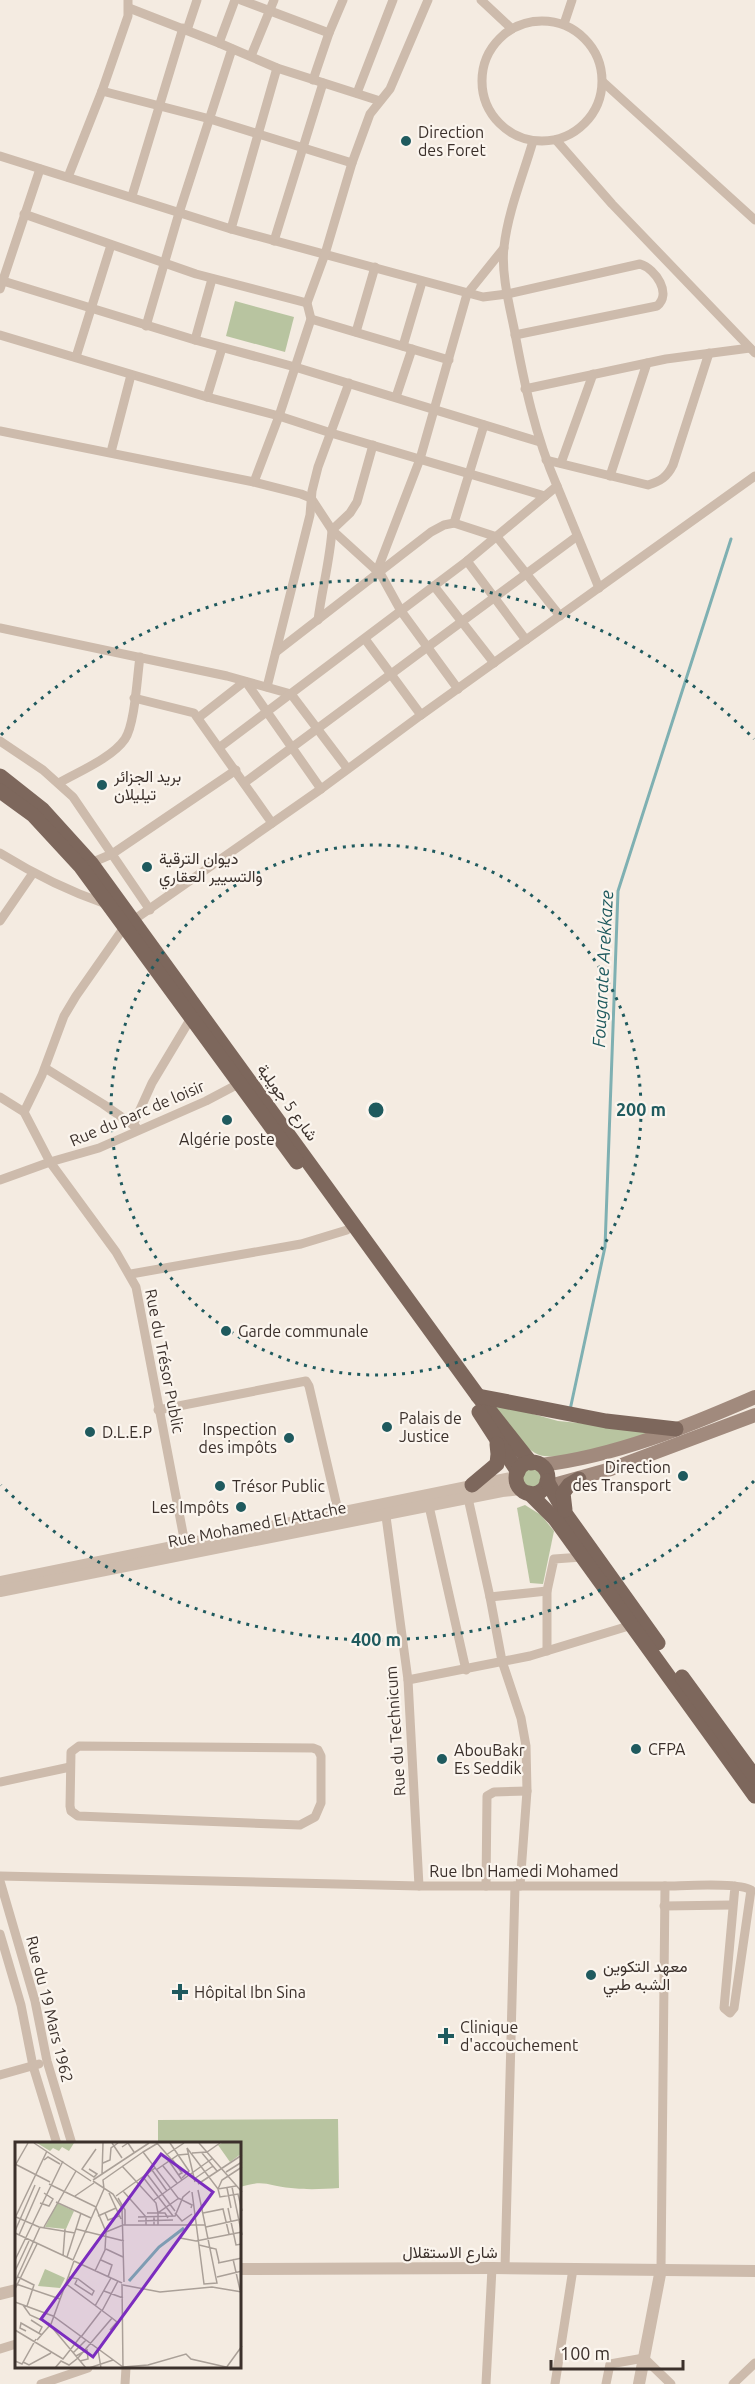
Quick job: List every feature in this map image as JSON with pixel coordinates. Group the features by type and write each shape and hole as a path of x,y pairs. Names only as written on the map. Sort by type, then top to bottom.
{"main road":[{"name":"شارع 5 جويلية","path":"0,777 44,810 91,863 129,923 191,1018 243,1080 346,1230 382,1271 478,1396 536,1464 547,1473 532,1484 495,1438 382,1271 129,923 110,905 81,867 41,824 0,791"},
{"path":"478,1396 679,1436"},
{"path":"565,1513 563,1493 569,1485 679,1436 755,1397"},
{"path":"724,1411 731,1425"},
{"path":"755,1415 731,1425 601,1455 523,1465 532,1484 555,1519 755,1796"},
{"path":"470,1492 497,1464 495,1438"},
{"path":"532,1484 579,1479"},
{"path":"532,1484 565,1513 755,1777"}],"street":[{"path":"132,196 184,29 197,0"},
{"path":"219,43 235,0"},
{"path":"241,0 329,33"},
{"path":"251,56 274,0"},
{"path":"313,80 343,0"},
{"path":"357,93 393,0"},
{"path":"254,482 279,416 311,319 307,303 325,254 369,114 390,88 428,0"},
{"path":"482,0 491,4 512,29"},
{"path":"564,24 572,0"},
{"path":"68,177 102,90 129,4 277,68 380,101"},
{"path":"547,21 564,24 580,34 593,47 601,64 603,82 601,98 594,113 571,135 556,140 532,141 515,136 500,125 488,110 482,93 482,74 487,56 497,40 512,29 529,22 547,21"},
{"path":"146,326 179,213 232,49"},
{"path":"231,229 277,68"},
{"path":"603,82 755,220"},
{"path":"274,241 323,83"},
{"path":"102,90 210,119 352,163"},
{"path":"556,140 612,204 752,350"},
{"path":"532,141 512,210 504,249 507,294 525,389 540,442 598,588"},
{"path":"0,156 231,229 483,297 507,294 640,264 654,271 659,279 663,297 662,302 657,306 515,335"},
{"path":"39,169 1,285 295,367 540,442"},
{"path":"24,214 212,279 307,303"},
{"path":"76,357 111,245"},
{"path":"379,572 420,459 467,294 504,249"},
{"path":"356,332 375,267"},
{"path":"195,340 212,279"},
{"path":"396,397 422,282"},
{"path":"311,319 449,360"},
{"path":"0,335 545,496"},
{"path":"207,398 222,348"},
{"path":"525,389 647,363 709,353 752,350"},
{"path":"546,460 648,485 660,481 668,475 673,465 709,353"},
{"path":"610,476 647,363"},
{"path":"111,452 131,375"},
{"path":"561,463 593,375"},
{"path":"267,687 310,515 311,498 318,467 349,383"},
{"path":"453,523 484,425"},
{"path":"0,431 254,482 311,498 332,530 379,572 401,611 458,689"},
{"path":"318,620 330,560 332,530 350,513 357,502 374,446"},
{"path":"0,1097 24,1112 45,1068 56,1035 76,996 129,923 321,789 347,768 755,476"},
{"path":"220,747 467,561 557,486"},
{"path":"276,652 432,532 453,523 497,537 560,616"},
{"path":"244,783 576,537"},
{"path":"467,561 526,640"},
{"path":"434,586 494,663"},
{"path":"0,628 140,657 291,694 347,768"},
{"path":"365,639 421,715"},
{"path":"59,783 109,753 125,739 130,726 140,657"},
{"path":"245,682 321,789"},
{"path":"198,718 245,682"},
{"path":"134,698 191,711 220,747 272,823"},
{"path":"0,741 59,783 73,797 150,910"},
{"path":"91,863 112,854 236,770"},
{"path":"0,853 33,873 82,896 110,905"},
{"path":"0,921 33,873"},
{"path":"45,1068 137,1127 152,1083 191,1018"},
{"name":"Rue du parc de loisir","path":"0,1180 99,1148 137,1127 243,1080"},
{"name":"Rue du Trésor Public","path":"24,1112 50,1162 131,1275 139,1298 158,1410 186,1550"},
{"path":"131,1275 301,1244 346,1230"},
{"path":"158,1410 306,1381 340,1519"},
{"name":"Rue Mohamed El Attache","path":"0,1582 135,1560 470,1492 532,1484"},
{"path":"470,1492 502,1661 526,1746 527,1791 518,1886 498,2268 486,2384"},
{"name":"Rue Mohamed El Attache","path":"385,1509 429,1506 470,1492"},
{"path":"429,1506 466,1670"},
{"name":"Rue du Technicum","path":"385,1509 408,1680 419,1886"},
{"path":"547,1652 547,1590 555,1558 582,1557"},
{"name":"Rue Mohamed El Attache","path":"0,1591 135,1560"},
{"path":"490,1597 547,1590"},
{"path":"408,1680 547,1652 632,1625"},
{"path":"80,1746 313,1748 318,1750 321,1756 321,1803 315,1817 300,1825 83,1817 74,1814 70,1806 70,1767 71,1752 80,1746"},
{"path":"0,1782 70,1767"},
{"path":"486,1886 487,1796 494,1792 527,1791"},
{"name":"Rue Ibn Hamedi Mohamed","path":"0,1876 419,1886 735,1886"},
{"name":"Rue du 19 Mars 1962","path":"0,1881 36,2001 47,2061 71,2142"},
{"path":"639,2384 660,2269 664,1886"},
{"path":"735,1886 751,1890 751,1917 734,2008 730,2013 724,2008 735,1886"},
{"path":"664,1906 732,1910 751,1917"},
{"name":"Rue du 19 Mars 1962","path":"0,1934 21,2005 33,2066 56,2142"},
{"path":"0,2075 47,2061"},
{"name":"شارع الاستقلال","path":"242,2269 498,2268 755,2271"},
{"path":"555,2384 573,2269"},
{"path":"0,2294 15,2289"},
{"path":"0,2349 15,2344"},
{"path":"606,2384 610,2364 644,2358"},
{"path":"644,2358 671,2384"},
{"path":"734,2384 755,2363"},
{"path":"41,2384 82,2369"}],"green space":[{"path":"235,301 294,317 285,352 226,336"},
{"path":"487,1401 558,1421 662,1431 597,1450 545,1456 535,1453 522,1442"},
{"path":"532,1469 538,1472 541,1478 538,1484 532,1487 526,1484 523,1478 526,1472"},
{"path":"525,1505 541,1515 554,1531 543,1584 530,1583 517,1508"},
{"path":"338,2119 339,2188 297,2189 261,2183 242,2186 242,2142 158,2142 158,2120"}],"waterway":[{"name":"Fougarate Arekkaze","path":"570,1410 605,1247 618,891 731,539"}],"place":[{"name":"Direction des Foret","path":"406,141"},
{"name":"بريد الجزائر تيليلان","path":"102,785"},
{"name":"ديوان الترقية والتسيير العقاري","path":"147,867"},
{"name":"Algérie poste","path":"227,1120"},
{"name":"Garde communale","path":"226,1331"},
{"name":"Palais de Justice","path":"387,1427"},
{"name":"D.L.E.P","path":"90,1432"},
{"name":"Inspection des impôts","path":"289,1438"},
{"name":"Direction des Transport","path":"683,1476"},
{"name":"Trésor Public","path":"220,1486"},
{"name":"Les Impôts","path":"241,1507"},
{"name":"CFPA","path":"636,1749"},
{"name":"AbouBakr Es Seddik","path":"442,1759"},
{"name":"معهد التكوين الشبه طبي","path":"591,1975"},
{"name":"Hôpital Ibn Sina","path":"180,1992"},
{"name":"Clinique d'accouchement","path":"446,2036"}]}
